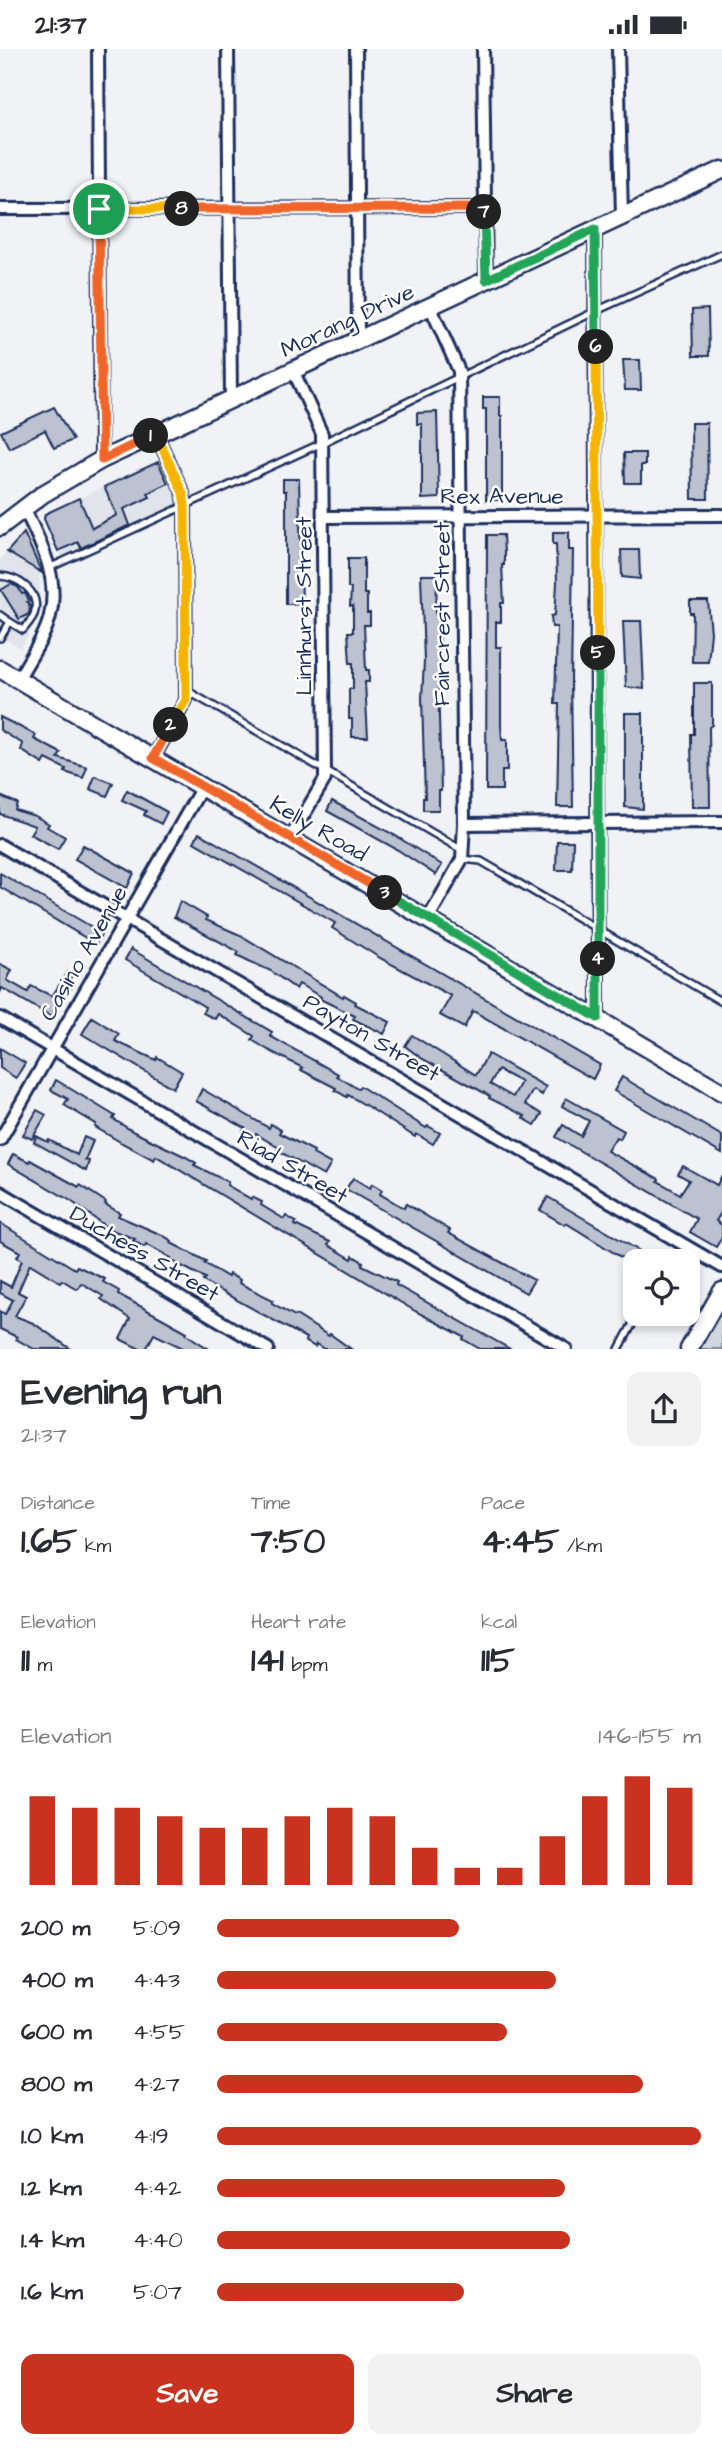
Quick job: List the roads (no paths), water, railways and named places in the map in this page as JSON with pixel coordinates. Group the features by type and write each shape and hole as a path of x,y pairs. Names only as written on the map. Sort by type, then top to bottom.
{"street":[{"path":"98,49 102,460"},
{"path":"228,49 231,399"},
{"path":"356,49 358,340"},
{"path":"483,49 486,280"},
{"path":"618,49 622,217"},
{"name":"Morang Drive","path":"0,527 62,481 102,460 722,170"},
{"path":"0,209 484,208"},
{"path":"595,229 598,1018"},
{"name":"Faircrest Street","path":"428,919 462,854 464,824 459,371 430,306"},
{"name":"Linnhurst Street","path":"290,838 325,779 322,434 293,370"},
{"path":"153,758 186,700 185,505 183,493 156,434"},
{"path":"18,680 50,617 51,567 24,508"},
{"name":"Rex Avenue","path":"324,517 722,515"},
{"name":"Kelly Road","path":"0,669 722,1092"},
{"name":"Casino Avenue","path":"0,1140 202,787"},
{"path":"464,824 722,822"},
{"name":"Payton Street","path":"0,845 722,1267"},
{"name":"Riad Street","path":"0,1019 566,1349"},
{"name":"Duchess Street","path":"0,1192 268,1349"},
{"path":"689,1349 722,1291"}],"lane":[{"path":"51,567 322,443 596,311 722,254"},
{"path":"0,576 14,577 29,590 35,601 35,613 23,630 0,615"},
{"path":"0,638 10,622"},
{"path":"186,690 462,854 481,862 722,1002"},
{"path":"619,1349 631,1326"}]}
